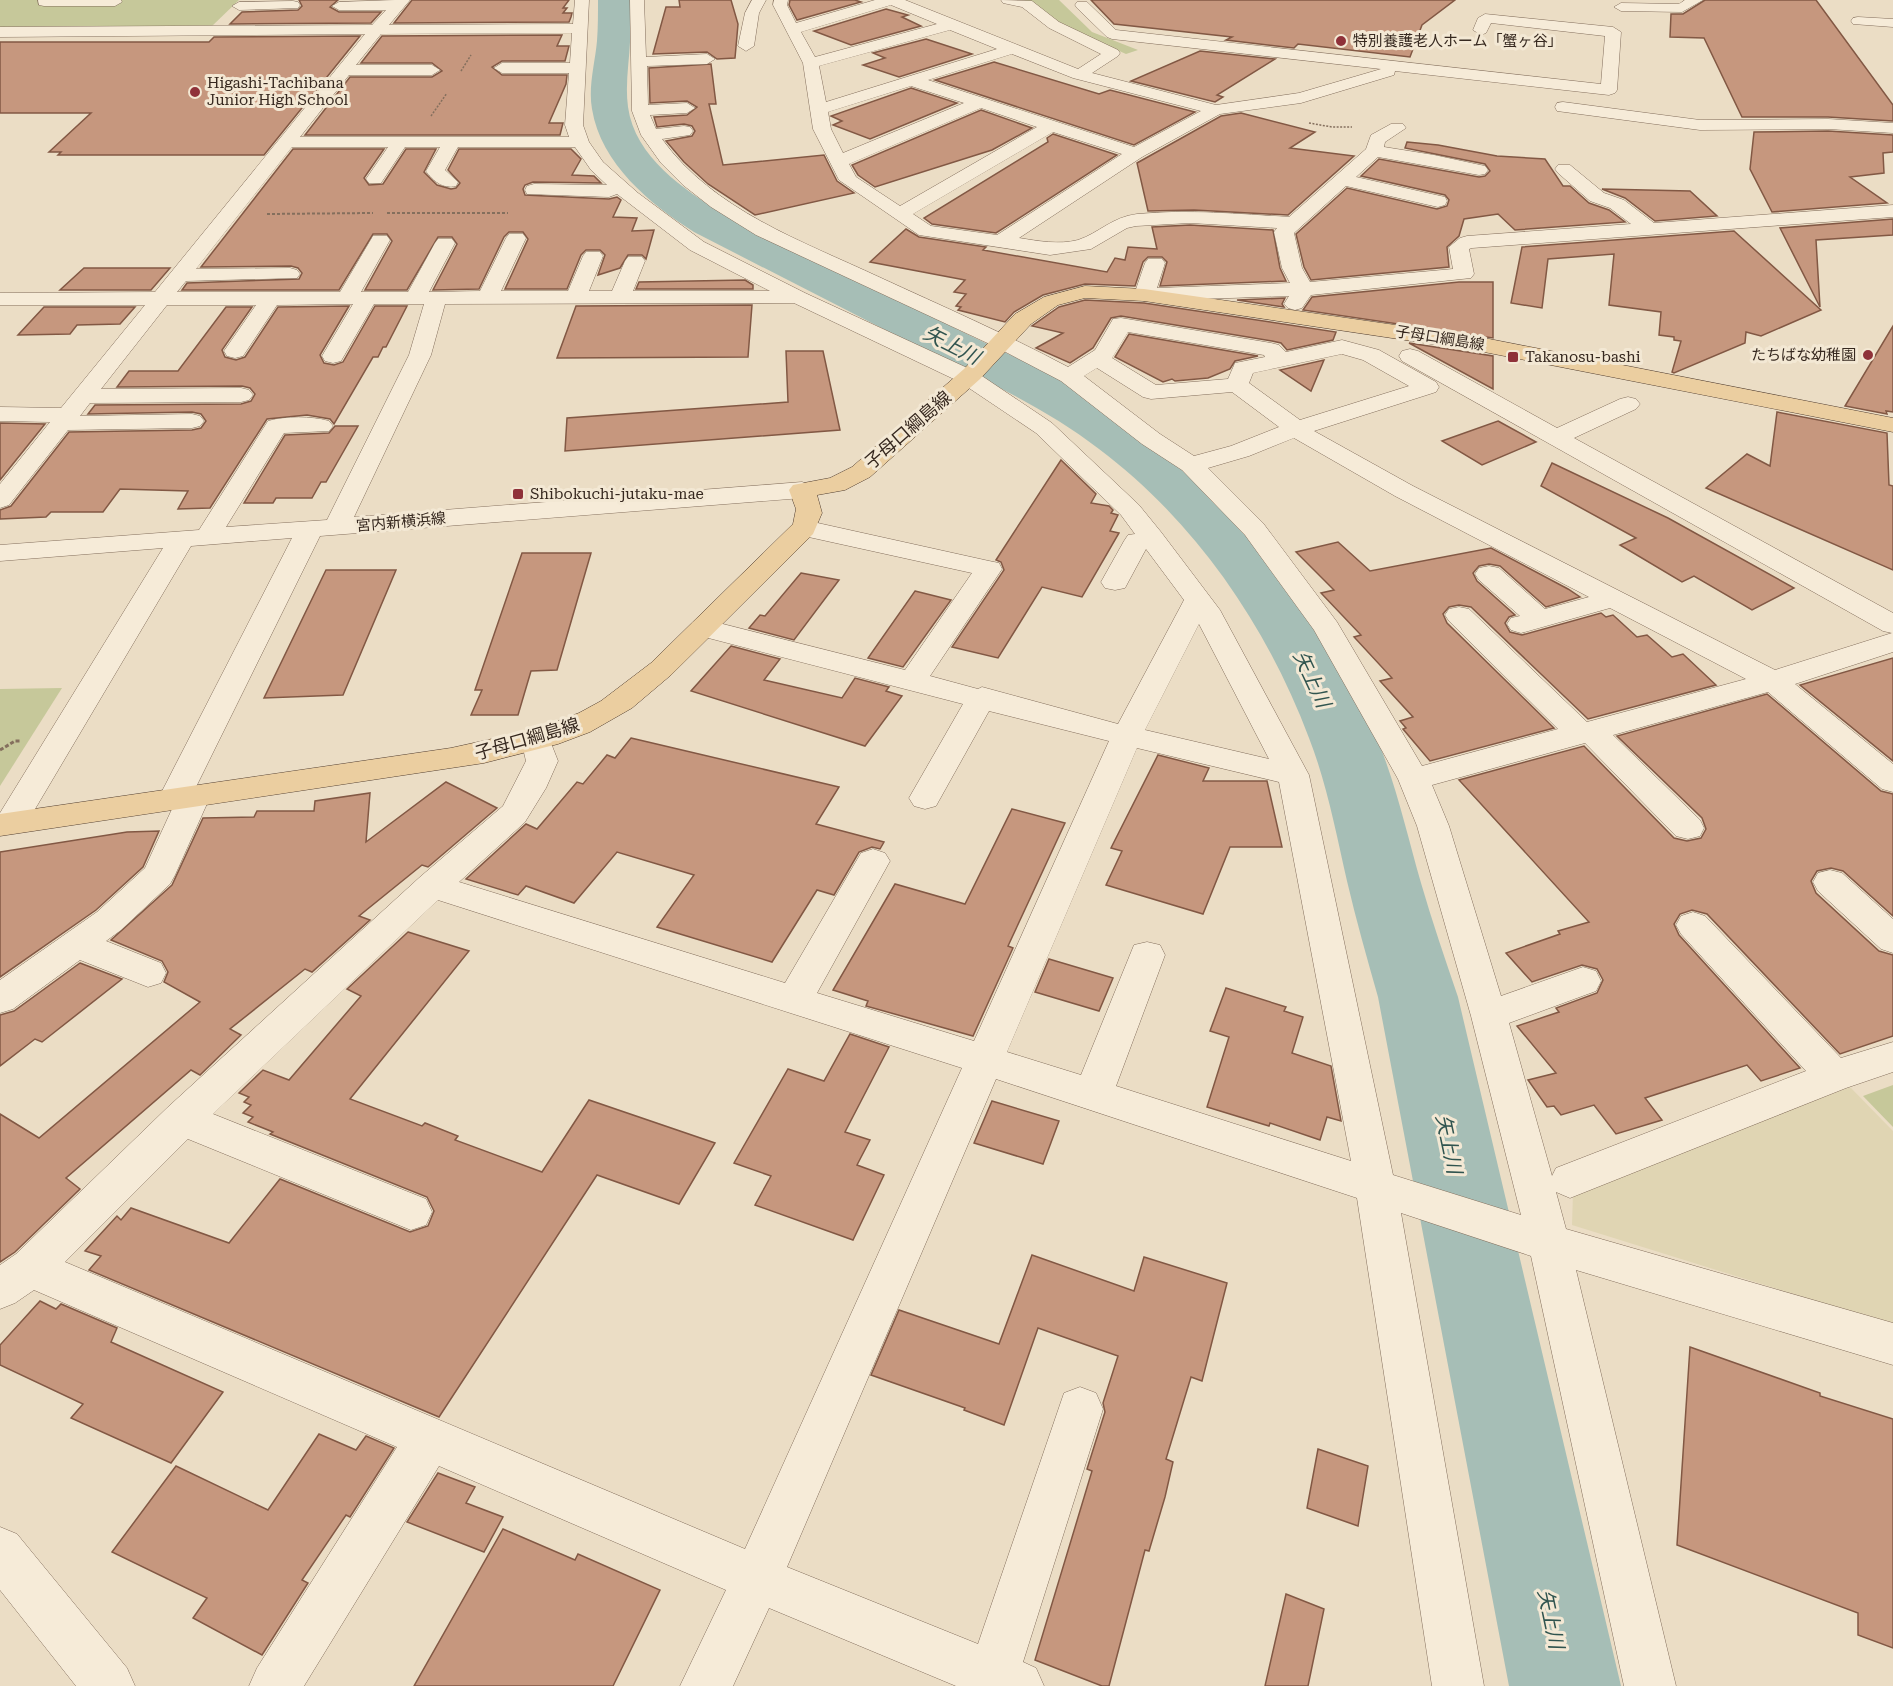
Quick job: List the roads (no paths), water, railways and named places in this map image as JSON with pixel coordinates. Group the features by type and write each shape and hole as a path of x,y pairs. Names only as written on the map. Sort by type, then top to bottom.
{"main road":[{"name":"子母口綱島線","path":"802,490 837,485 861,472 970,376 1023,319 1051,301 1085,292 1144,295 1378,328 1589,364 1893,425"},
{"path":"802,490 810,509 810,519 804,528"},
{"name":"子母口綱島線","path":"5,824 323,776 455,759 536,740 579,725 637,690 804,528"}],"street":[{"path":"637,0 640,111 650,135 667,159 718,203 764,231 1002,343 1083,368 1109,364 1151,392 1237,385 1278,413 1296,429 1404,491 1773,681 1893,781"},
{"path":"746,46 752,13 759,0"},
{"path":"781,0 780,5 798,44 811,63 822,129 848,180 926,231 1050,249 1084,245 1120,224 1135,220 1190,217 1293,222"},
{"path":"793,29 892,0 1079,75 1216,110"},
{"path":"1008,0 1026,4 1054,25 1112,52 1079,75"},
{"path":"1621,7 1682,8 1696,0"},
{"path":"44,2 115,2"},
{"path":"339,6 400,3"},
{"path":"0,500 400,3"},
{"path":"578,3 580,28 574,125 580,142 597,166 620,188 697,246 798,297 970,376 1044,428 1130,510 1152,538 1198,600 1268,725 1293,775 1376,1188 1458,1686"},
{"path":"1082,5 1112,34 1401,68 1511,88 1609,90 1613,33 1528,16 1485,18 1481,30"},
{"path":"212,32 231,9 293,6"},
{"path":"84,31 90,26 113,21"},
{"path":"1858,21 1893,23"},
{"path":"811,63 951,25"},
{"path":"445,42 455,28"},
{"path":"0,32 580,28"},
{"path":"8,50 31,32"},
{"path":"819,109 1012,49"},
{"path":"639,67 706,59"},
{"path":"502,67 578,68"},
{"path":"639,67 682,73"},
{"path":"1000,242 1136,153 1216,110 1301,98 1401,68"},
{"path":"345,70 432,70"},
{"path":"913,81 1136,153"},
{"path":"837,162 979,103"},
{"path":"1551,105 1700,125 1828,124 1893,128"},
{"path":"640,111 687,108"},
{"path":"900,214 1051,126"},
{"path":"1304,289 1292,268 1284,232 1375,145 1397,128"},
{"path":"650,135 684,131"},
{"path":"287,142 580,142"},
{"path":"375,179 400,142"},
{"path":"430,191 458,182 435,171 452,142"},
{"path":"1375,145 1479,170"},
{"path":"1565,176 1597,197 1617,204 1650,229"},
{"path":"1341,179 1438,201"},
{"path":"534,190 620,188"},
{"path":"1155,263 1144,295 1304,289 1464,274 1459,247 1467,242 1893,211"},
{"path":"488,297 516,238"},
{"path":"333,356 380,240"},
{"path":"0,999 109,921 158,875 184,798 323,528 420,355 431,323 425,298 445,243"},
{"path":"576,297 593,256"},
{"path":"620,297 634,261"},
{"path":"1269,268 1292,268"},
{"path":"181,274 290,274"},
{"path":"1289,316 1304,289"},
{"path":"1083,368 1104,354 1121,324 1119,292"},
{"path":"0,299 798,297"},
{"path":"235,351 270,299"},
{"path":"1121,324 1271,350 1281,360"},
{"path":"1378,328 1389,344 1893,625"},
{"path":"1191,465 1240,451 1296,429 1428,387 1371,355 1342,347 1243,368 1237,385"},
{"path":"1083,368 1150,439 1191,465 1254,529 1327,628 1414,779 1433,826 1489,1016 1549,1243 1650,1686"},
{"path":"83,396 241,395"},
{"path":"1556,438 1628,404"},
{"path":"0,414 65,419 192,421"},
{"path":"5,824 194,538 276,426 321,426"},
{"name":"宮内新横浜線","path":"0,553 802,490"},
{"path":"804,528 989,569 913,680"},
{"path":"1115,582 1137,541 1152,538"},
{"path":"1489,574 1531,621 1613,599"},
{"path":"706,1686 757,1579 1127,736 1198,600"},
{"path":"1459,615 1688,828"},
{"path":"703,628 1127,736 1293,775"},
{"path":"1414,779 1773,681 1893,642"},
{"path":"925,798 982,698"},
{"path":"536,740 542,761 530,788 514,814 432,886 182,1119 16,1279 429,1438 757,1579 1006,1681 1080,1409"},
{"path":"794,1000 873,861"},
{"path":"1830,882 1893,940"},
{"path":"432,886 986,1060 1549,1243 1893,1344"},
{"path":"1693,925 1834,1076"},
{"path":"77,944 148,973"},
{"path":"1093,1095 1147,956"},
{"path":"1489,1016 1583,981"},
{"path":"1570,1180 1834,1076 1893,1057"},
{"path":"182,1119 411,1212"},
{"path":"275,1686 429,1438"},
{"path":"0,1551 109,1686"}],"waterway":[{"name":"矢上川","path":"614,0 614,39 609,86 610,109 620,141 655,185 677,203 709,223 996,367 1060,401 1106,429 1161,473 1198,511 1234,552 1296,642 1343,738 1360,787 1391,910 1418,997 1565,1686"}],"place":[{"name":"特別養護老人ホーム「蟹ヶ谷」","path":"1341,41"},
{"name":"Higashi-Tachibana Junior High School","path":"195,92"},
{"name":"たちばな幼稚園","path":"1868,355"},
{"name":"Takanosu-bashi","path":"1513,357"},
{"name":"Shibokuchi-jutaku-mae","path":"518,494"}]}
